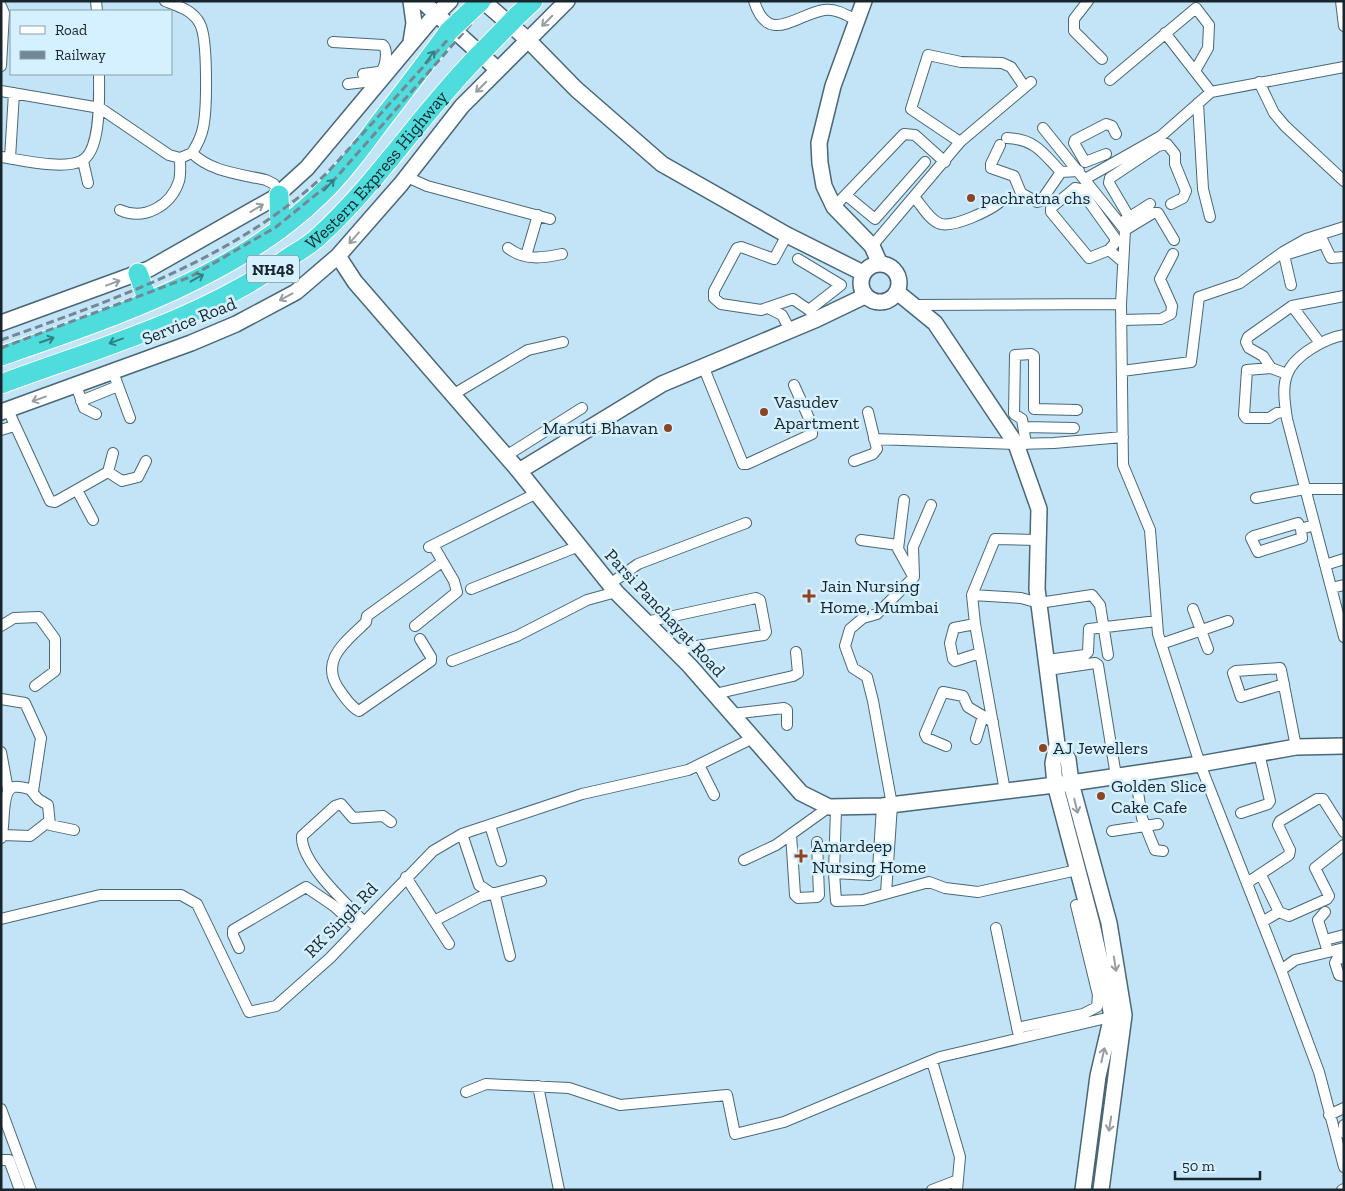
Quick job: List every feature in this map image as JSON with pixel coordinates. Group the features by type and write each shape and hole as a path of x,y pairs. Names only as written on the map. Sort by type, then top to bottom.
{"highway":[{"name":"Western Express Highway","path":"1,356 80,329 179,288 280,229 320,195 350,162 450,31 482,1"},
{"name":"Western Express Highway","path":"1,384 188,315 255,282 316,239 372,181 449,86 533,1"},
{"path":"279,194 280,229"},
{"path":"138,273 148,301"}],"street":[{"path":"1,91 100,108 169,155 180,158 192,153 198,144 204,128 205,38 200,23 187,10 165,1"},
{"path":"405,46 414,23 411,1"},
{"path":"422,1 498,70"},
{"path":"1,323 138,273 228,225 279,194 306,168 405,46 450,1"},
{"path":"482,1 528,40 576,89 662,164 787,234 863,273"},
{"name":"Service Road","path":"5,411 76,385 116,379 236,324 296,292 338,256 407,177 462,106 567,1"},
{"path":"754,1 758,15 769,25 779,26 826,10 835,11 858,21"},
{"path":"864,1 833,86 819,143 820,163 824,186 834,207 872,246 880,264"},
{"path":"1088,1 1074,19 1074,31 1102,59"},
{"path":"1341,1 1344,26"},
{"path":"1,6 4,13 1,66"},
{"path":"1110,80 1195,8 1207,20 1209,25 1208,48 1195,71"},
{"path":"1165,33 1211,92"},
{"path":"333,42 383,45 386,50 383,74"},
{"path":"872,246 915,198 960,142 1028,84 1011,67 1002,63 961,62 928,55 910,105 911,109 960,142"},
{"path":"1061,172 1041,201 1037,202 1021,193 1014,176 991,168 991,164 1003,142 1025,140 1033,144 1061,172 1082,175 1108,166 1161,136 1211,92 1344,67"},
{"path":"363,74 383,74"},
{"path":"348,84 383,74"},
{"path":"14,93 6,158 64,165 83,161 92,148 100,108 99,75"},
{"path":"1259,82 1274,113 1285,126 1344,181"},
{"path":"1198,103 1203,189 1210,217"},
{"path":"1108,166 1106,154 1085,162 1075,140 1102,125 1112,126 1116,134"},
{"path":"1033,144 1045,130 1122,227 1124,265 1124,287 1121,304 1123,465 1150,530 1157,621 1162,646 1200,764 1319,1072 1328,1114 1344,1167"},
{"path":"834,207 907,133 915,135 945,162"},
{"path":"1129,217 1109,183 1110,178 1158,146 1167,144 1175,154 1175,164 1186,191 1183,198 1171,204"},
{"path":"1066,156 1077,148"},
{"path":"192,153 202,163 214,168 266,180 274,184 279,194"},
{"path":"120,210 137,215 150,212 165,203 176,189 180,178 180,158"},
{"path":"83,161 88,183"},
{"path":"846,195 875,219 925,162"},
{"path":"407,177 427,186 550,219"},
{"path":"1075,188 1080,189 1115,238 1116,243 1109,250 1089,258 1051,212 1051,208 1075,188"},
{"path":"915,198 931,217 941,224 985,213 1000,202"},
{"path":"1122,227 1129,217 1150,204"},
{"path":"1122,227 1158,212 1174,240"},
{"path":"526,256 538,215"},
{"path":"1122,371 1191,362 1199,297 1240,283 1284,254 1321,239 1344,227"},
{"path":"787,234 774,259 741,247 737,248 714,291 714,298 718,303 761,310 770,309 791,299 813,314"},
{"path":"1321,239 1331,258 1344,257"},
{"path":"519,471 662,384 790,330 813,314 841,285 799,260 808,245"},
{"path":"1124,265 1128,247"},
{"path":"508,248 526,256 540,258 562,254"},
{"path":"1109,250 1124,265"},
{"path":"1122,320 1161,319 1171,314 1172,306 1160,279 1173,254"},
{"path":"1284,254 1291,285"},
{"name":"Parsi Panchayat Road","path":"338,256 355,282 519,471 613,588 715,694 801,793 833,808"},
{"path":"880,264 892,268 898,279 897,292 893,297 882,303 870,300 865,296 860,285 863,273 873,265 880,264"},
{"path":"897,292 916,305 935,323 1021,444 1039,509 1037,589 1057,744 1053,763 1063,783 1108,923 1118,1015 1101,1190"},
{"path":"813,314 865,296"},
{"path":"1271,368 1263,356 1249,348 1246,340 1292,306 1344,296"},
{"path":"916,305 1121,304"},
{"path":"1292,306 1320,343"},
{"path":"770,309 782,315 790,330"},
{"path":"1344,335 1320,343 1302,356 1287,374 1286,412 1344,637"},
{"path":"454,394 528,350 563,342"},
{"path":"1021,444 1024,426 1022,419 1014,414 1014,356 1017,354 1034,356 1034,410 1077,410"},
{"path":"704,366 743,464 748,464 812,434 813,428 794,385"},
{"path":"1286,412 1277,413 1269,418 1246,418 1244,415 1247,370 1271,368 1287,374"},
{"path":"81,401 116,379 130,418"},
{"path":"76,385 84,408 96,414"},
{"path":"506,456 582,408"},
{"path":"5,411 50,501 55,502 108,472 113,453"},
{"path":"854,461 876,452 868,412"},
{"path":"1,430 14,426"},
{"path":"1024,426 1074,428"},
{"path":"874,439 1021,444 1123,437"},
{"path":"108,472 122,481 138,477 146,461"},
{"path":"1256,498 1305,489 1344,489"},
{"path":"77,490 93,520"},
{"path":"416,626 457,592 454,581 431,546 536,493"},
{"path":"904,500 898,545 902,560 914,577"},
{"path":"886,894 887,805 874,701 867,677 853,668 845,646 850,629 863,618 877,614 914,577 913,547 931,504"},
{"path":"1298,522 1301,529 1302,538 1258,552 1252,538 1298,522"},
{"path":"452,661 526,632 613,588 638,564 746,523"},
{"path":"1301,529 1314,525"},
{"path":"1005,790 975,624 972,595 995,539 1038,540"},
{"path":"861,540 898,545"},
{"path":"471,589 579,546"},
{"path":"1325,565 1344,559"},
{"path":"420,639 431,657 431,661 360,711 353,708 335,684 332,663 336,652 366,622 367,616 442,562"},
{"path":"1331,588 1344,585"},
{"path":"972,595 1021,598 1039,603 1092,595 1100,605 1108,655"},
{"path":"646,622 756,598 760,600 766,632 764,635 673,650"},
{"path":"1193,609 1208,649"},
{"path":"1,626 14,618 39,617 55,639 55,670 34,686"},
{"path":"1047,665 1085,655 1088,652 1087,631 1104,627 1157,621"},
{"path":"1162,646 1228,621"},
{"path":"975,624 954,628 950,643 955,661 980,653"},
{"path":"715,694 793,676 798,673 796,652"},
{"path":"1047,665 1095,663 1098,666 1116,776"},
{"path":"1284,684 1241,697 1233,673 1236,671 1276,667 1281,670 1284,684 1296,747"},
{"path":"946,746 927,738 925,734 943,692 963,696 968,707 993,722"},
{"path":"1,699 26,704 40,735 33,791 38,800 48,805 50,810 48,822 30,836 2,836 4,798 8,790 14,787 33,791"},
{"path":"732,714 785,708 787,725"},
{"path":"976,739 983,716"},
{"name":"RK Singh Rd","path":"1,919 100,896 181,895 197,904 249,1012 276,1006 330,958 433,851 462,834 582,794 688,770 753,738"},
{"path":"744,860 776,845 833,808 887,805 1063,783 1200,764 1296,747 1344,746"},
{"path":"1,752 8,790"},
{"path":"1240,813 1268,804 1270,801 1259,753"},
{"path":"699,765 714,795"},
{"path":"1135,773 1145,826 1155,850 1162,851"},
{"path":"466,1092 486,1084 569,1088 620,1105 727,1095 735,1134 784,1122 932,1061 1083,1014 1097,1007 1096,969 1063,783"},
{"path":"1247,883 1289,855 1290,850 1278,825 1280,821 1317,799 1322,799 1344,832"},
{"path":"361,925 329,885 304,848 302,836 334,806 341,804 353,818 383,816 392,822"},
{"path":"834,873 870,876 878,870 887,805"},
{"path":"833,808 834,898 836,900 863,900 929,882 945,888 978,892 1077,870"},
{"path":"48,822 53,826 74,830"},
{"path":"1112,831 1158,824"},
{"path":"490,825 501,861"},
{"path":"462,834 479,885 496,899 510,956"},
{"path":"791,834 795,895 798,898 817,897 820,895 817,842"},
{"path":"1261,875 1280,912 1290,916 1327,899 1329,896 1328,891 1315,868 1344,846"},
{"path":"406,877 449,944"},
{"path":"434,921 462,905 491,893 541,881"},
{"path":"239,948 233,935 233,930 306,887 361,925"},
{"path":"1076,905 1087,926"},
{"path":"1262,922 1280,912"},
{"path":"1325,912 1318,920 1328,952"},
{"path":"996,928 1018,1033"},
{"path":"1325,940 1344,934"},
{"path":"1281,970 1294,960 1344,948"},
{"path":"1344,958 1337,960 1335,963 1340,975 1344,976"},
{"path":"1082,1190 1098,1076 1118,1015 1096,969"},
{"path":"1018,1033 1118,1015"},
{"path":"932,1061 960,1157 958,1185 932,1190"},
{"path":"538,1086 559,1190"},
{"path":"1328,1114 1344,1108"},
{"path":"1,1109 16,1149 20,1190"},
{"path":"1344,1125 1344,1133"},
{"path":"1,1154 16,1149"},
{"path":"1,1160 9,1160 32,1190"}],"railway":[{"path":"1,348 190,277 276,227 334,180 491,1"},
{"path":"1,340 88,308 173,273 214,253 291,203 327,173 462,24"}],"place":[{"name":"pachratna chs","path":"971,198"},
{"name":"Vasudev Apartment","path":"764,412"},
{"name":"Maruti Bhavan","path":"668,428"},
{"name":"Jain Nursing Home, Mumbai","path":"809,596"},
{"name":"AJ Jewellers","path":"1043,748"},
{"name":"Golden Slice Cake Cafe","path":"1101,796"},
{"name":"Amardeep Nursing Home","path":"801,856"}]}
